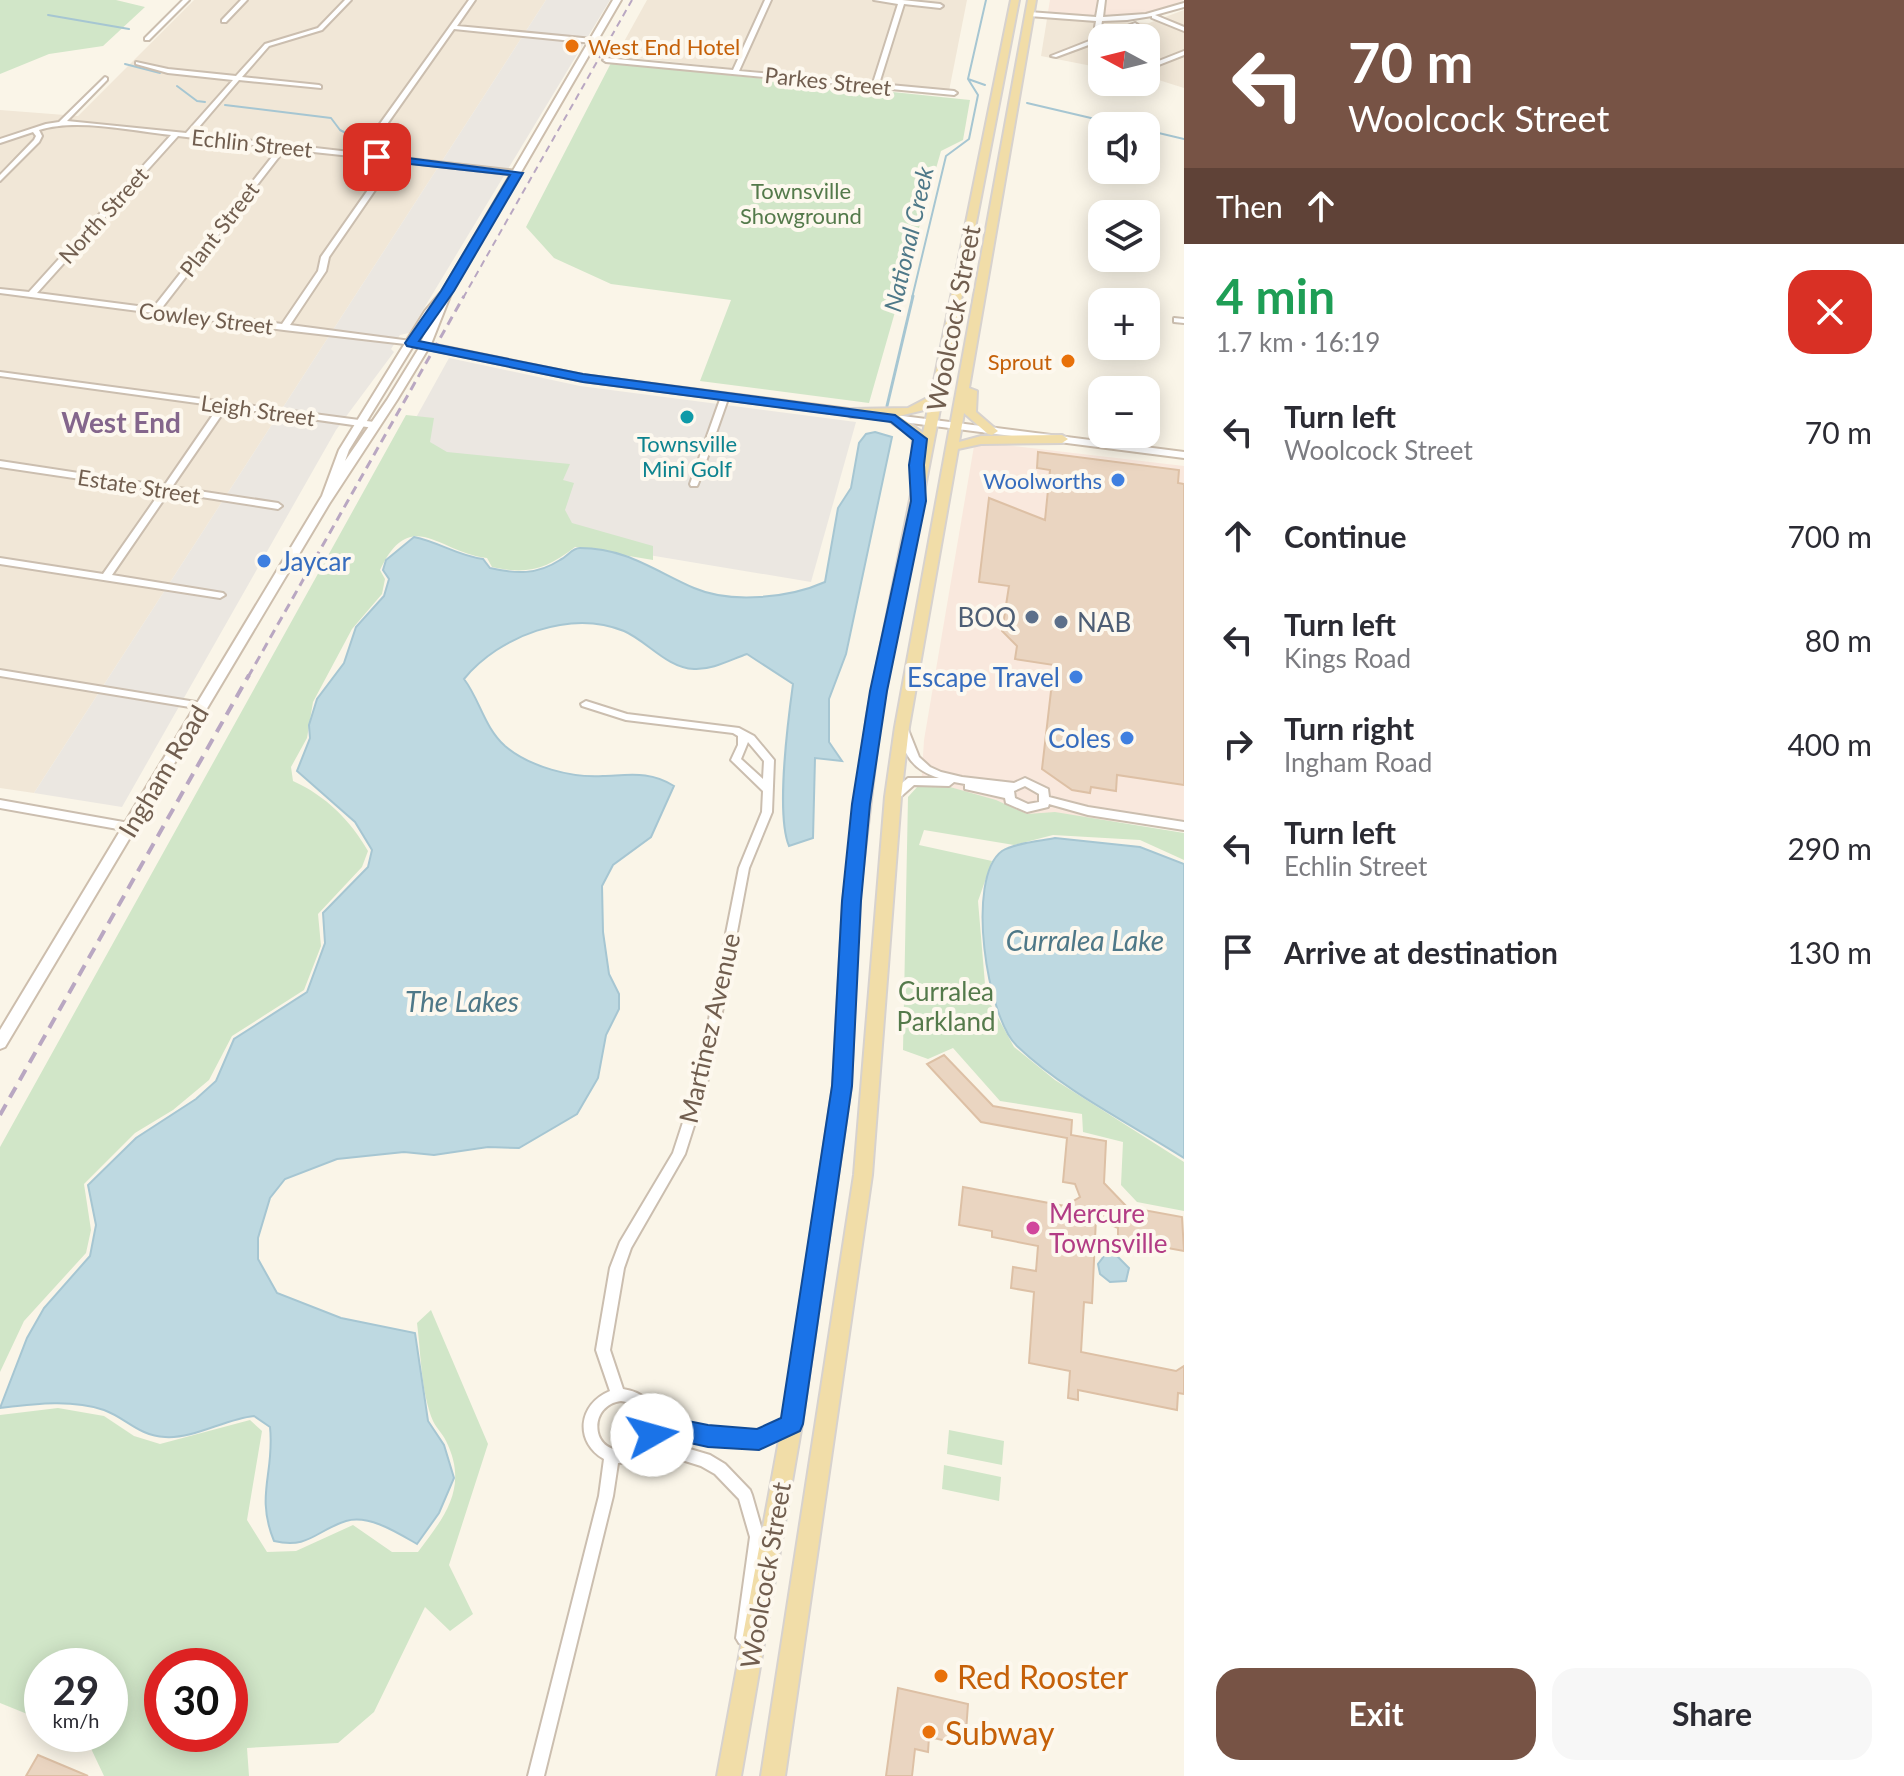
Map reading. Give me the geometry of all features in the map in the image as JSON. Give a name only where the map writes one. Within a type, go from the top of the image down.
[{"type":"main road","name":"Ingham Road","points":[[326,499],[338,461],[360,423],[447,291],[617,0]]},
{"type":"main road","name":"Woolcock Street","points":[[729,1776],[792,1424],[842,1086],[851,901],[874,715],[934,424],[1015,0]]},
{"type":"main road","name":"Woolcock Street","points":[[773,1776],[863,1175],[893,797],[902,727],[1032,0]]},
{"type":"main road","points":[[1011,21],[1021,14],[1029,18]]},
{"type":"main road","name":"Ingham Road","points":[[0,1043],[326,499],[424,345],[441,314],[447,291]]},
{"type":"main road","points":[[980,295],[983,325],[969,406],[975,419],[992,431]]},
{"type":"main road","points":[[411,343],[583,378],[1184,455]]},
{"type":"main road","points":[[851,413],[914,411],[927,407],[937,397]]},
{"type":"main road","points":[[895,419],[920,439],[916,465],[918,501]]},
{"type":"main road","points":[[952,447],[981,440],[1062,439]]},
{"type":"street","points":[[147,39],[186,0]]},
{"type":"street","points":[[224,21],[244,0]]},
{"type":"street","points":[[187,136],[267,45],[320,29],[348,0]]},
{"type":"street","points":[[361,155],[472,0]]},
{"type":"street","points":[[735,72],[768,0]]},
{"type":"street","points":[[877,0],[940,6]]},
{"type":"street","points":[[1098,24],[1102,0]]},
{"type":"street","points":[[875,86],[902,2]]},
{"type":"street","points":[[1029,18],[1055,16],[1099,20],[1154,17],[1184,5]]},
{"type":"street","points":[[1154,17],[1184,29]]},
{"type":"street","points":[[452,27],[593,41]]},
{"type":"street","points":[[1054,56],[1088,42]]},
{"type":"street","points":[[1160,62],[1184,53]]},
{"type":"street","name":"Parkes Street","points":[[606,60],[954,93]]},
{"type":"street","points":[[138,63],[319,87]]},
{"type":"street","points":[[61,123],[105,79]]},
{"type":"street","name":"Echlin Street","points":[[4,140],[61,123],[517,173]]},
{"type":"street","points":[[0,179],[32,147],[39,136],[35,129]]},
{"type":"street","name":"North Street","points":[[31,295],[176,134]]},
{"type":"street","points":[[4,140],[28,141],[32,147]]},
{"type":"street","name":"Plant Street","points":[[155,311],[283,147]]},
{"type":"street","points":[[284,328],[322,271],[325,257],[393,159]]},
{"type":"street","name":"Cowley Street","points":[[0,291],[411,343]]},
{"type":"street","name":"Leigh Street","points":[[0,374],[374,425]]},
{"type":"street","points":[[694,484],[725,396]]},
{"type":"street","points":[[106,577],[224,405]]},
{"type":"street","name":"Estate Street","points":[[0,464],[278,506]]},
{"type":"street","points":[[0,561],[220,595]]},
{"type":"street","points":[[0,673],[202,706]]},
{"type":"street","points":[[586,704],[626,717],[721,727],[743,734],[768,756],[769,763],[762,769],[745,769]]},
{"type":"street","points":[[902,727],[912,755],[924,767],[1010,791]]},
{"type":"street","points":[[743,734],[736,760],[767,789]]},
{"type":"street","points":[[741,750],[757,748]]},
{"type":"street","name":"Martinez Avenue","points":[[618,1396],[603,1350],[617,1268],[625,1246],[679,1154],[688,1125],[706,1065],[744,868],[767,812],[769,763]]},
{"type":"street","points":[[893,797],[912,781],[932,779],[1010,791],[1025,782],[1036,785],[1044,792],[1046,800]]},
{"type":"street","points":[[1010,791],[1014,804],[1027,808],[1039,807],[1046,800]]},
{"type":"street","points":[[1046,800],[1088,811],[1184,826]]},
{"type":"street","points":[[0,804],[129,827]]},
{"type":"street","points":[[618,1396],[640,1402],[653,1425],[648,1443],[630,1455],[612,1455],[595,1444],[588,1425],[598,1405],[618,1396]]},
{"type":"street","points":[[653,1425],[741,1441],[759,1440],[792,1424]]},
{"type":"street","points":[[648,1443],[705,1460],[720,1469],[745,1495],[757,1537],[745,1612],[743,1695]]},
{"type":"street","points":[[536,1776],[606,1496],[612,1455]]},
{"type":"shaded area","points":[[194,0],[546,0],[34,793],[0,788],[0,110],[78,116]]},
{"type":"shaded area","points":[[546,0],[610,0],[409,333],[400,335],[391,349],[394,352],[336,430],[122,807],[34,793]]},
{"type":"shaded area","points":[[647,0],[967,0],[949,91],[616,56]]},
{"type":"shaded area","points":[[1050,0],[1184,0],[1146,16],[1115,18],[1048,12]]},
{"type":"shaded area","points":[[1184,10],[1184,88],[1160,80],[1160,24],[1088,24],[1088,65],[1041,56],[1047,19],[1149,23]]},
{"type":"shaded area","points":[[449,358],[580,386],[856,422],[811,582],[366,508]]},
{"type":"shaded area","points":[[996,444],[1184,466],[1184,821],[1020,822],[920,805],[924,740],[974,446]]},
{"type":"green space","points":[[0,0],[116,0],[145,7],[103,46],[49,54],[0,74]]},
{"type":"green space","name":"Townsville Showground","points":[[611,63],[970,100],[963,140],[941,151],[869,403],[700,381],[731,300],[611,284],[554,258],[526,227]]},
{"type":"green space","points":[[406,415],[434,418],[430,442],[447,452],[570,464],[563,480],[574,483],[565,510],[572,523],[653,546],[653,560],[575,547],[546,565],[516,570],[492,567],[487,558],[415,536],[403,540],[392,551],[380,570],[385,579],[382,594],[352,629],[313,702],[307,738],[291,767],[293,781],[336,810],[368,851],[362,867],[318,914],[321,946],[304,990],[232,1036],[209,1080],[173,1110],[135,1133],[84,1184],[91,1230],[86,1253],[24,1321],[0,1372],[0,1147]]},
{"type":"green space","name":"Curralea Parkland","points":[[918,786],[950,787],[996,800],[1027,814],[1055,812],[1184,833],[1184,860],[1140,840],[1053,835],[1014,845],[924,830],[919,845],[992,861],[978,901],[986,996],[1014,1047],[1055,1080],[1184,1162],[1184,1211],[1137,1202],[1121,1185],[1123,1142],[1083,1132],[1082,1114],[1000,1101],[953,1048],[928,1059],[903,1050],[908,797]]},
{"type":"green space","points":[[431,1310],[488,1444],[449,1565],[473,1614],[450,1631],[425,1607],[374,1712],[338,1743],[248,1748],[248,1648],[144,1648],[144,1752],[247,1752],[249,1776],[104,1776],[93,1752],[128,1752],[128,1648],[24,1648],[24,1713],[0,1703],[0,1415],[58,1408],[104,1416],[134,1436],[160,1444],[250,1420],[262,1431],[247,1520],[267,1552],[296,1551],[353,1525],[392,1552],[418,1552],[445,1513],[451,1500],[455,1473],[446,1441],[429,1410],[417,1323]]},
{"type":"green space","points":[[949,1430],[1004,1441],[1002,1465],[947,1454]]},
{"type":"green space","points":[[944,1465],[1001,1477],[999,1501],[942,1489]]},
{"type":"water","name":"The Lakes","points":[[875,432],[892,437],[846,654],[829,699],[829,742],[842,761],[815,758],[813,838],[789,846],[785,832],[784,767],[793,684],[747,654],[707,668],[694,669],[675,664],[624,631],[581,623],[559,625],[516,639],[496,650],[464,679],[498,739],[526,760],[565,773],[648,776],[674,786],[651,837],[613,865],[602,886],[603,932],[609,974],[619,994],[619,1009],[606,1035],[598,1078],[577,1114],[519,1148],[488,1147],[434,1155],[404,1152],[337,1159],[285,1179],[270,1198],[258,1238],[258,1259],[277,1293],[341,1318],[415,1333],[428,1421],[444,1445],[454,1478],[439,1513],[417,1544],[364,1520],[346,1521],[296,1543],[274,1541],[266,1510],[270,1427],[254,1416],[187,1435],[165,1437],[140,1430],[112,1413],[79,1404],[0,1408],[27,1338],[44,1308],[90,1256],[96,1225],[88,1185],[136,1138],[196,1099],[216,1081],[234,1039],[307,992],[325,943],[323,913],[368,867],[372,850],[355,822],[297,771],[310,738],[309,725],[317,699],[344,663],[356,627],[384,596],[389,579],[383,570],[386,560],[414,537],[483,559],[490,568],[518,572],[543,568],[577,548],[597,549],[626,556],[694,588],[725,596],[760,597],[811,588],[825,582],[838,508],[851,488],[859,443],[866,434]]},
{"type":"water","name":"Curralea Lake","points":[[1055,838],[1140,847],[1184,864],[1184,1158],[1055,1078],[1017,1046],[1006,1031],[989,979],[984,948],[985,889],[991,866],[1002,851],[1020,844]]},
{"type":"water","points":[[1101,1236],[1120,1245],[1116,1247],[1117,1256],[1129,1268],[1126,1281],[1110,1282],[1100,1274],[1098,1264],[1104,1256],[1094,1245],[1095,1239]]},
{"type":"building","points":[[1038,452],[1179,470],[1178,483],[1184,484],[1184,785],[1117,775],[1116,791],[1091,787],[1090,793],[1072,790],[1042,769],[1054,665],[1015,659],[1017,646],[1002,631],[1009,586],[979,582],[989,498],[1045,520],[1050,470],[1037,468]]},
{"type":"building","name":"Mercure Townsville","points":[[944,1055],[993,1106],[1072,1120],[1071,1135],[1106,1141],[1104,1183],[1127,1207],[1182,1217],[1184,1251],[1118,1239],[1118,1228],[1096,1218],[1092,1303],[1084,1302],[1081,1352],[1176,1371],[1184,1366],[1184,1394],[1178,1393],[1177,1410],[1078,1390],[1078,1400],[1068,1398],[1070,1371],[1029,1363],[1034,1292],[1011,1288],[1013,1267],[1036,1271],[1038,1246],[992,1237],[992,1231],[959,1225],[963,1187],[1065,1206],[1080,1197],[1075,1184],[1063,1182],[1067,1138],[981,1122],[927,1064]]},
{"type":"building","name":"Subway","points":[[898,1688],[968,1704],[965,1745],[929,1737],[928,1752],[915,1749],[912,1776],[886,1776]]},
{"type":"building","points":[[38,1755],[88,1776],[26,1776]]},
{"type":"waterway","name":"National Creek","points":[[968,79],[986,0]]},
{"type":"waterway","points":[[48,15],[129,29]]},
{"type":"waterway","points":[[125,64],[160,73]]},
{"type":"waterway","name":"National Creek","points":[[912,298],[946,156],[969,139],[978,95],[968,79]]},
{"type":"waterway","points":[[968,79],[985,85]]},
{"type":"waterway","points":[[177,86],[197,101],[205,102]]},
{"type":"waterway","points":[[1027,103],[1088,117]]},
{"type":"waterway","points":[[225,105],[331,118],[340,130],[359,140]]},
{"type":"waterway","points":[[1160,133],[1184,139]]},
{"type":"waterway","name":"National Creek","points":[[887,406],[913,296]]},
{"type":"railway","points":[[463,298],[632,0]]},
{"type":"railway","points":[[248,677],[464,296]]},
{"type":"railway","points":[[0,1115],[249,675]]},
{"type":"place","name":"West End Hotel","points":[[572,46]]},
{"type":"place","name":"Sprout","points":[[1068,361]]},
{"type":"place","name":"Townsville Mini Golf","points":[[687,417]]},
{"type":"place","name":"Woolworths","points":[[1118,480]]},
{"type":"place","name":"Jaycar","points":[[264,561]]},
{"type":"place","name":"BOQ","points":[[1032,617]]},
{"type":"place","name":"NAB","points":[[1061,622]]},
{"type":"place","name":"Escape Travel","points":[[1076,677]]},
{"type":"place","name":"Coles","points":[[1127,738]]},
{"type":"place","name":"Mercure Townsville","points":[[1033,1228]]},
{"type":"place","name":"Red Rooster","points":[[941,1676]]},
{"type":"place","name":"Subway","points":[[929,1732]]},
{"type":"district","name":"West End","points":[[121,422]]},
{"type":"route","points":[[377,157],[517,173],[447,291],[430,311],[411,343],[583,378],[895,419],[920,439],[916,465],[918,501],[878,691],[861,804],[851,901],[842,1086],[792,1424],[759,1440],[741,1441],[653,1425],[652,1435]]}]
